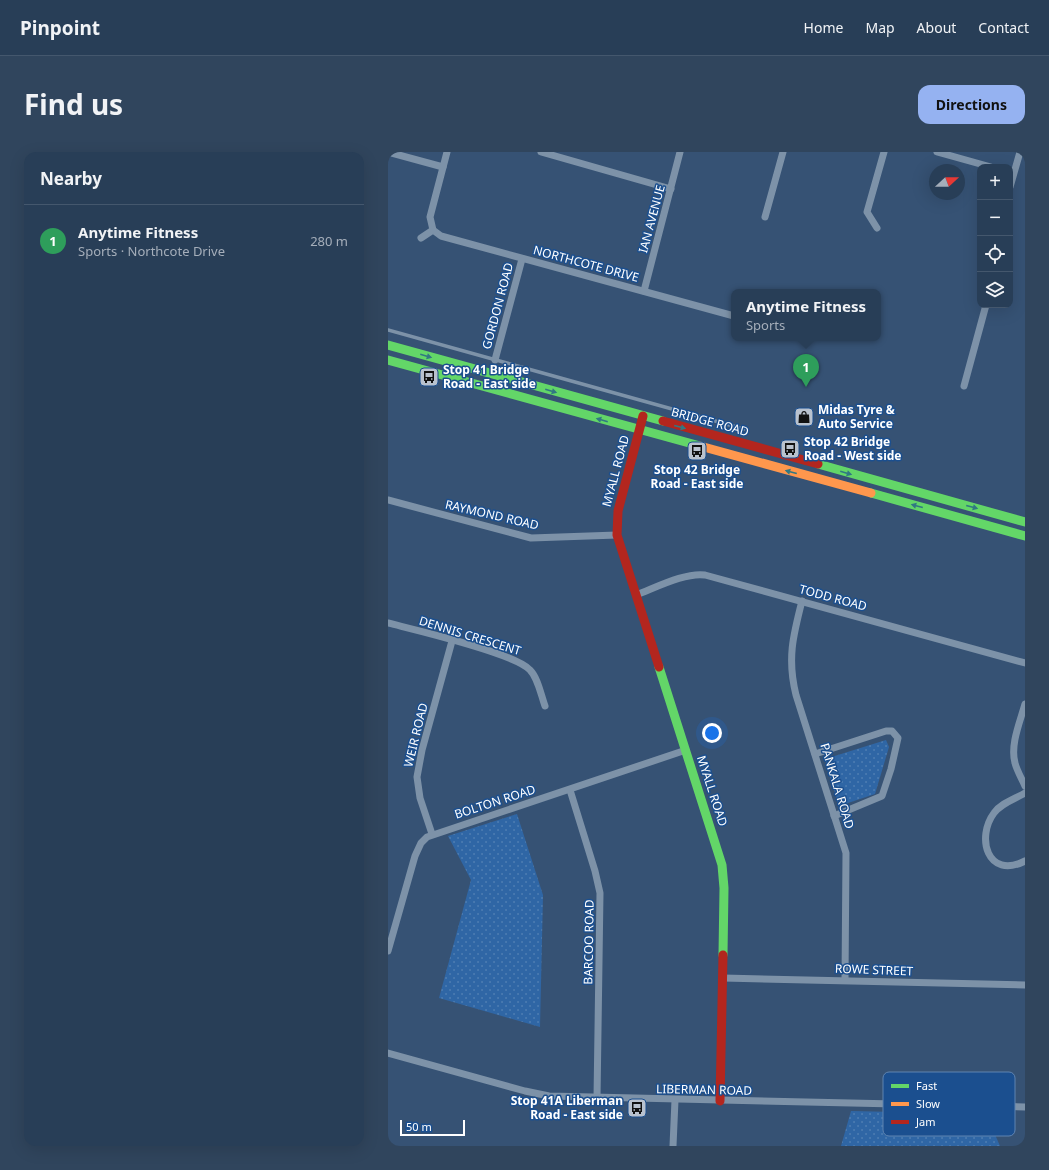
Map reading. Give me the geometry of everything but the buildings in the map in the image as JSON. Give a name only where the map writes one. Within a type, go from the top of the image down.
[{"type":"main road","name":"BRIDGE ROAD","points":[[388,345],[1025,523]]},
{"type":"main road","points":[[388,360],[1023,536],[1025,523]]},
{"type":"main road","name":"MYALL ROAD","points":[[643,416],[618,511],[617,535],[722,865],[724,888],[720,1101]]},
{"type":"street","points":[[388,152],[443,167]]},
{"type":"street","points":[[421,238],[433,230],[430,217],[448,152]]},
{"type":"street","points":[[541,152],[671,189]]},
{"type":"street","name":"IAN AVENUE","points":[[644,291],[680,152]]},
{"type":"street","points":[[765,217],[783,152]]},
{"type":"street","points":[[877,228],[867,212],[884,152]]},
{"type":"street","points":[[938,152],[980,164]]},
{"type":"street","points":[[1013,170],[1020,152]]},
{"type":"street","name":"NORTHCOTE DRIVE","points":[[433,230],[441,236],[731,315]]},
{"type":"street","name":"GORDON ROAD","points":[[495,360],[522,259]]},
{"type":"street","points":[[964,386],[985,308]]},
{"type":"street","name":"RAYMOND ROAD","points":[[388,500],[531,538],[617,535]]},
{"type":"street","name":"TODD ROAD","points":[[636,595],[681,579],[701,574],[1025,663]]},
{"type":"street","name":"PANKALA ROAD","points":[[802,601],[792,640],[790,666],[796,695],[846,859],[845,980]]},
{"type":"street","name":"DENNIS CRESCENT","points":[[388,623],[508,657],[525,666],[533,675],[545,706]]},
{"type":"street","name":"WEIR ROAD","points":[[432,834],[420,798],[417,777],[422,750],[452,641]]},
{"type":"street","points":[[1025,704],[1014,754],[1015,763],[1025,786]]},
{"type":"street","points":[[815,754],[886,731],[892,732],[898,738],[889,776],[882,796],[834,816]]},
{"type":"street","name":"BOLTON ROAD","points":[[388,951],[391,928],[417,850],[424,840],[432,834],[570,790],[686,750]]},
{"type":"street","name":"BARCOO ROAD","points":[[570,790],[596,870],[600,893],[597,1098]]},
{"type":"street","points":[[1025,793],[996,810],[989,822],[986,838],[987,851],[993,862],[1009,867],[1025,861]]},
{"type":"street","name":"ROWE STREET","points":[[723,978],[1025,985]]},
{"type":"street","name":"LIBERMAN ROAD","points":[[388,1053],[535,1094],[549,1096],[883,1104]]},
{"type":"street","points":[[673,1146],[675,1100]]},
{"type":"street","name":"LIBERMAN ROAD","points":[[1015,1107],[1025,1107]]},
{"type":"lane","name":"BRIDGE ROAD","points":[[388,330],[744,429]]},
{"type":"shaded area","points":[[886,740],[889,747],[875,794],[839,806],[825,759]]},
{"type":"shaded area","points":[[517,814],[543,895],[540,1027],[439,998],[471,880],[448,836]]},
{"type":"shaded area","points":[[851,1111],[883,1112],[883,1136],[996,1136],[1000,1146],[841,1146]]},
{"type":"traffic: fast","points":[[388,345],[663,421]]},
{"type":"traffic: fast","points":[[388,360],[700,446]]},
{"type":"traffic: fast","points":[[818,464],[1025,522]]},
{"type":"traffic: fast","points":[[871,493],[1025,536]]},
{"type":"traffic: fast","points":[[659,667],[722,865],[724,888],[723,955]]},
{"type":"traffic: slow","points":[[700,446],[871,493]]},
{"type":"traffic: jam","points":[[643,416],[618,511],[617,535],[659,667]]},
{"type":"traffic: jam","points":[[663,421],[818,464]]},
{"type":"traffic: jam","points":[[720,1101],[723,955]]},
{"type":"place","name":"Stop 41 Bridge Road - East side","points":[[429,377]]},
{"type":"place","name":"Anytime Fitness","points":[[806,387]]},
{"type":"place","name":"Midas Tyre & Auto Service","points":[[804,417]]},
{"type":"place","name":"Stop 42 Bridge Road - West side","points":[[790,449]]},
{"type":"place","name":"Stop 42 Bridge Road - East side","points":[[697,451]]},
{"type":"place","name":"Stop 41A Liberman Road - East side","points":[[637,1108]]}]
